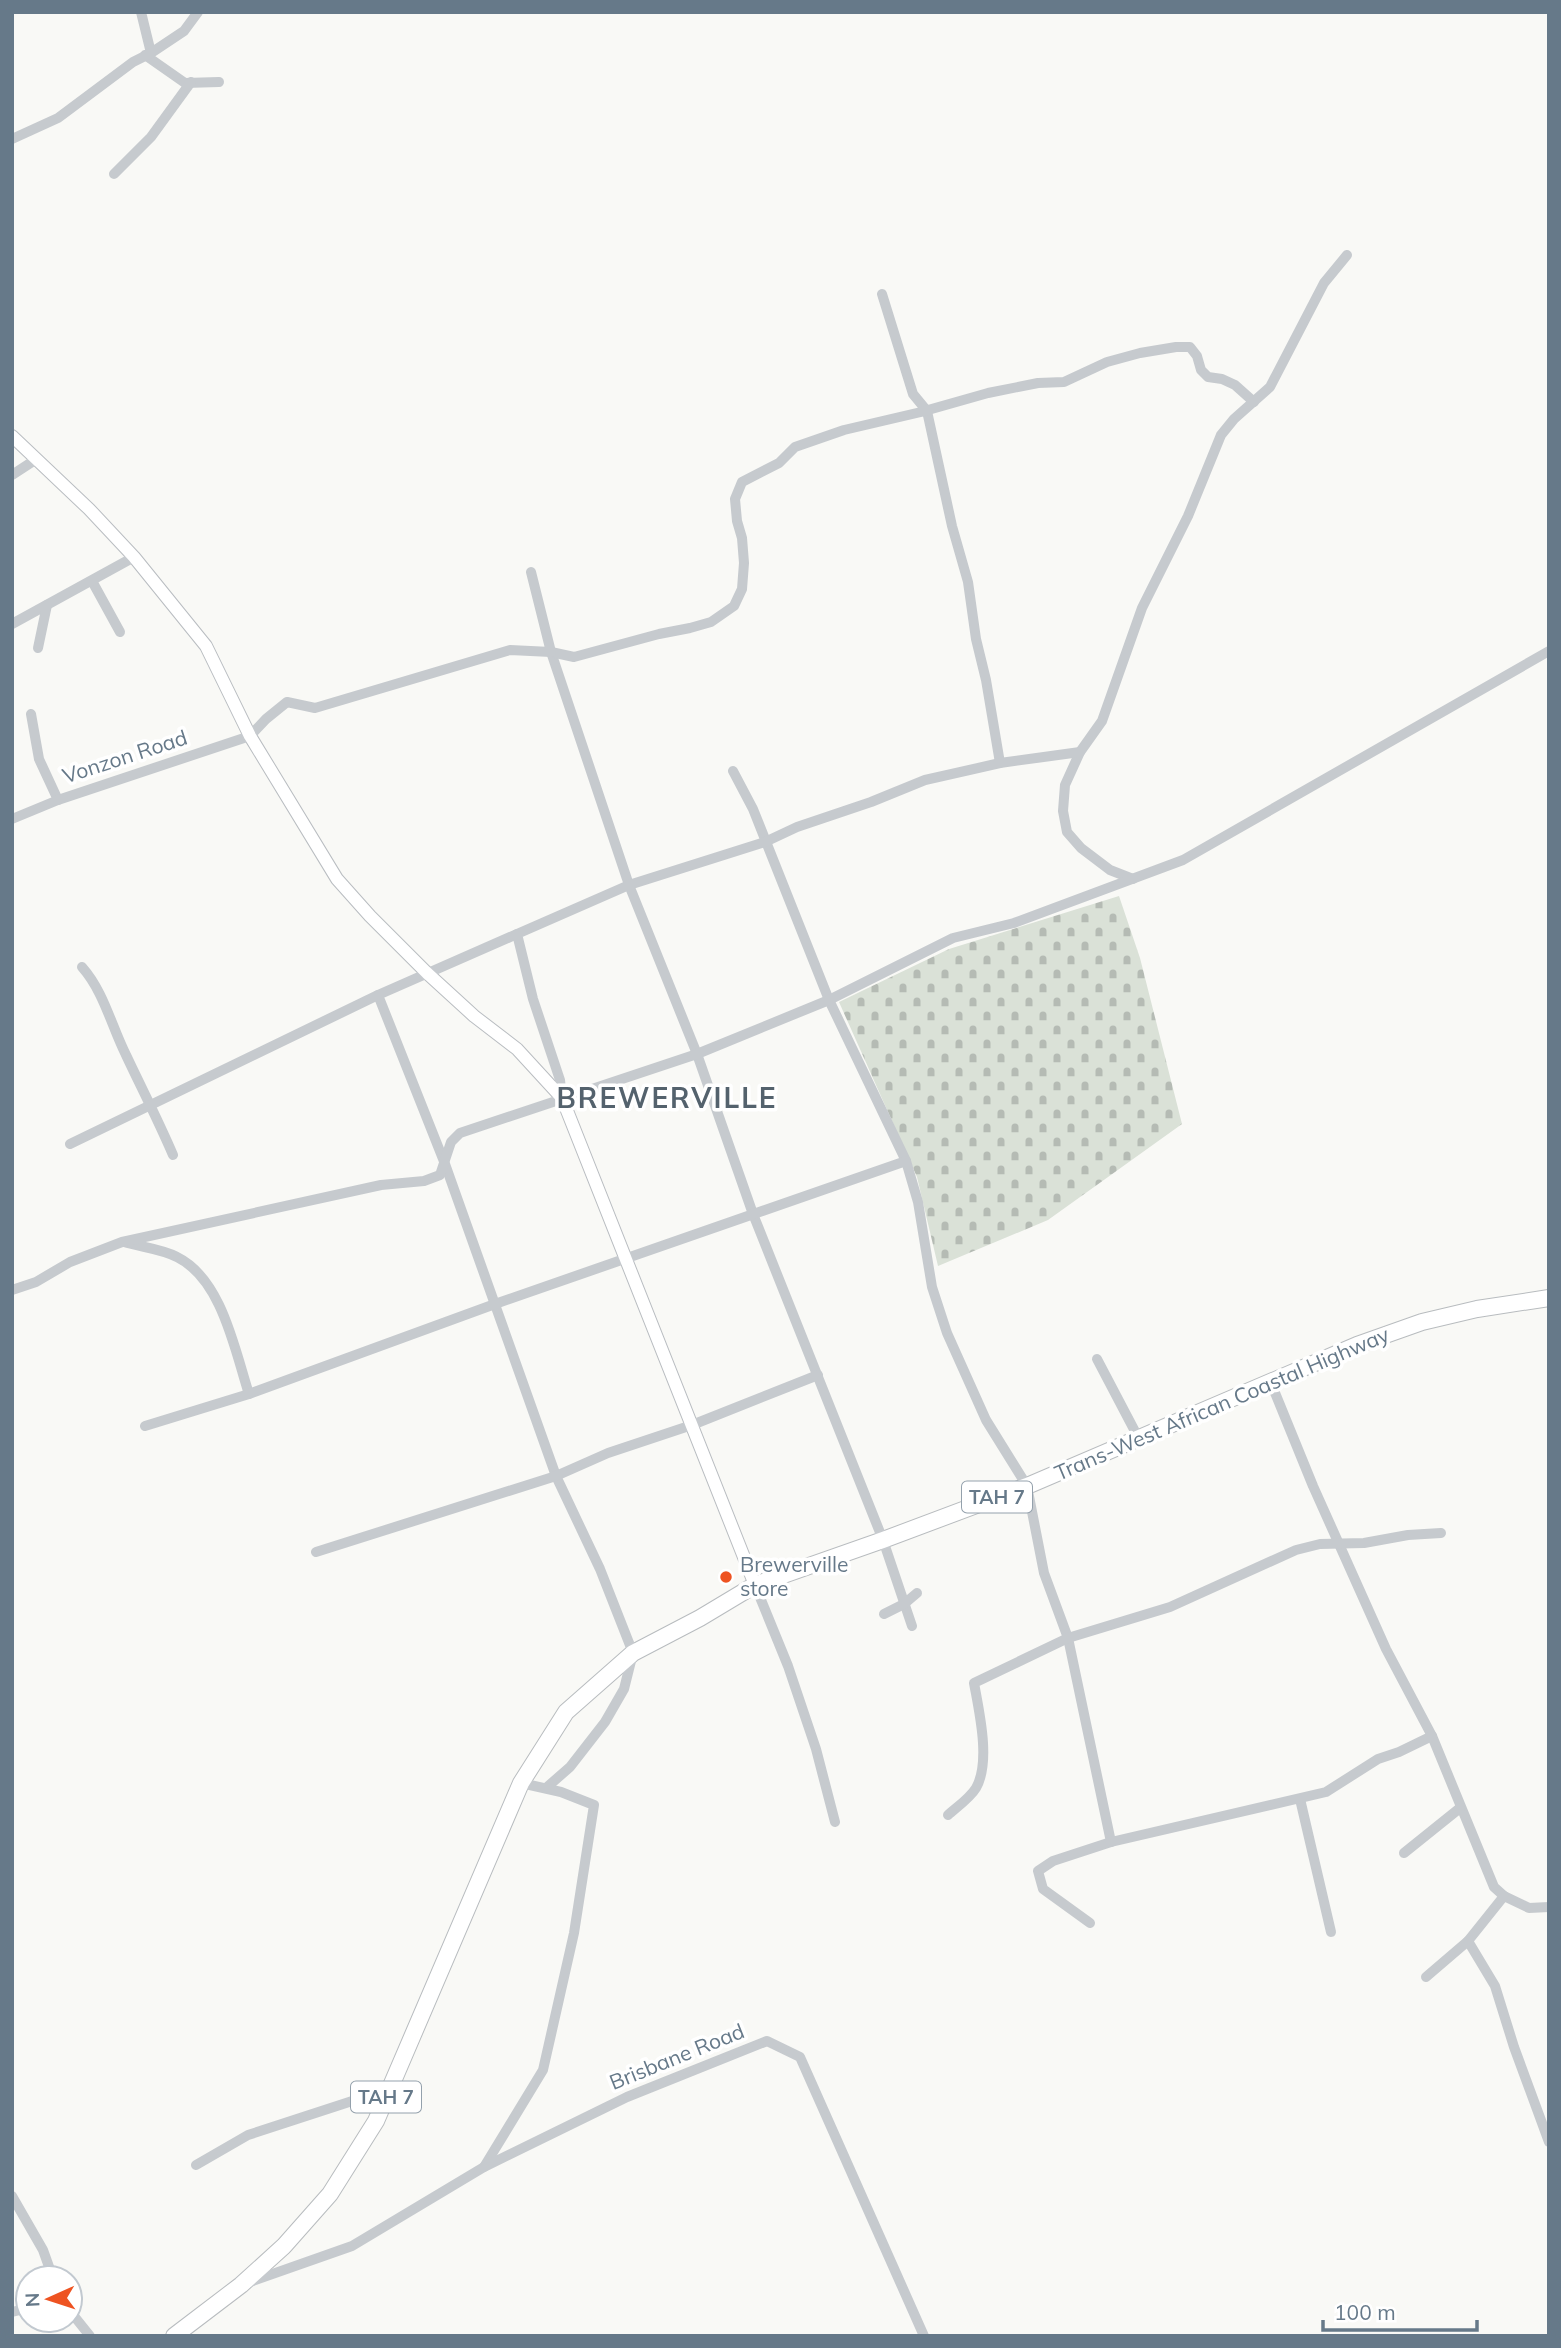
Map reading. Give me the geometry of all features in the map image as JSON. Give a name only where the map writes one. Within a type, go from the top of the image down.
[{"type":"highway","name":"Trans-West African Coastal Highway","points":[[174,2336],[241,2285],[284,2246],[330,2194],[376,2121],[521,1783],[566,1712],[633,1653],[701,1618],[755,1585],[1027,1486],[1357,1345],[1422,1322],[1477,1308],[1549,1298]]},
{"type":"main road","points":[[12,436],[89,509],[134,557],[206,646],[250,736],[337,879],[427,973],[474,1016],[517,1049],[562,1098],[755,1585]]},
{"type":"street","points":[[141,12],[148,54],[185,83],[219,82]]},
{"type":"street","points":[[12,139],[58,118],[133,62],[184,31],[198,12]]},
{"type":"street","points":[[114,174],[151,137],[191,82]]},
{"type":"street","points":[[1133,879],[1110,870],[1081,848],[1067,832],[1063,811],[1065,785],[1080,752],[1102,721],[1142,608],[1188,516],[1221,435],[1234,419],[1270,387],[1324,283],[1347,255]]},
{"type":"street","points":[[882,293],[913,394],[927,411],[968,582],[1000,763]]},
{"type":"street","points":[[250,736],[287,702],[315,708],[510,650],[551,652],[573,657],[711,622],[734,606],[742,589],[742,538],[735,499],[742,482],[779,463],[795,447],[844,430],[927,411],[988,393],[1038,383],[1064,382],[1107,362],[1176,347],[1190,348],[1197,356],[1201,370],[1208,377],[1234,384],[1254,402]]},
{"type":"street","points":[[12,475],[35,460]]},
{"type":"street","points":[[12,624],[134,557]]},
{"type":"street","points":[[531,572],[551,652],[629,885],[697,1054],[753,1214],[883,1540],[912,1626]]},
{"type":"street","points":[[92,581],[120,632]]},
{"type":"street","points":[[38,648],[47,605]]},
{"type":"street","points":[[12,1290],[36,1282],[70,1262],[122,1242],[381,1185],[424,1181],[440,1175],[446,1164],[451,1142],[460,1133],[697,1054],[829,1000],[953,938],[1014,923],[1182,860],[1549,651]]},
{"type":"street","points":[[31,714],[39,759],[58,800]]},
{"type":"street","name":"Vonzon Road","points":[[12,819],[58,800],[250,736]]},
{"type":"street","points":[[70,1144],[377,995],[629,885],[765,842],[797,827],[925,780],[1000,763],[1080,752]]},
{"type":"street","points":[[733,771],[753,809],[829,1000],[906,1161],[918,1202],[932,1287],[947,1333],[986,1420],[1027,1486],[1044,1573],[1068,1638],[1111,1842]]},
{"type":"street","points":[[517,934],[522,959],[560,1080],[562,1098]]},
{"type":"street","points":[[82,967],[92,978],[102,998],[125,1055],[152,1105],[173,1155]]},
{"type":"street","points":[[377,995],[446,1164],[556,1476],[600,1569],[633,1653],[624,1689],[605,1722],[570,1767],[546,1788]]},
{"type":"street","points":[[145,1426],[249,1394],[495,1304],[906,1161]]},
{"type":"street","points":[[122,1242],[177,1256],[196,1270],[214,1292],[249,1394]]},
{"type":"street","points":[[1097,1359],[1139,1439]]},
{"type":"street","points":[[316,1552],[556,1476],[608,1453],[692,1425],[818,1375]]},
{"type":"street","points":[[1271,1383],[1338,1544],[1386,1648],[1432,1736],[1494,1886],[1504,1896],[1530,1908],[1549,1907]]},
{"type":"street","points":[[948,1815],[976,1788],[981,1769],[982,1748],[974,1683],[1068,1638],[1170,1607],[1296,1550],[1320,1544],[1364,1543],[1408,1535],[1441,1533]]},
{"type":"street","points":[[755,1585],[788,1666],[816,1749],[835,1822]]},
{"type":"street","points":[[884,1614],[904,1604],[917,1593]]},
{"type":"street","points":[[1090,1923],[1043,1889],[1038,1871],[1053,1861],[1111,1842],[1326,1792],[1378,1759],[1432,1736]]},
{"type":"street","points":[[484,2168],[544,2070],[575,1933],[594,1805],[561,1791],[521,1783]]},
{"type":"street","points":[[1300,1798],[1331,1932]]},
{"type":"street","points":[[1404,1853],[1460,1808]]},
{"type":"street","points":[[1426,1977],[1468,1941],[1504,1896]]},
{"type":"street","points":[[1468,1941],[1495,1986],[1514,2047],[1549,2141]]},
{"type":"street","name":"Brisbane Road","points":[[241,2285],[352,2246],[484,2168],[627,2097],[767,2041],[800,2057],[924,2336]]},
{"type":"street","points":[[196,2165],[248,2135],[389,2090]]},
{"type":"street","points":[[12,2196],[43,2250],[48,2264]]},
{"type":"green space","points":[[1119,896],[1140,958],[1182,1124],[1048,1220],[938,1266],[917,1177],[839,1002],[949,949]]},
{"type":"place","name":"Brewerville store","points":[[726,1577]]},
{"type":"district","name":"BREWERVILLE","points":[[667,1098]]}]
